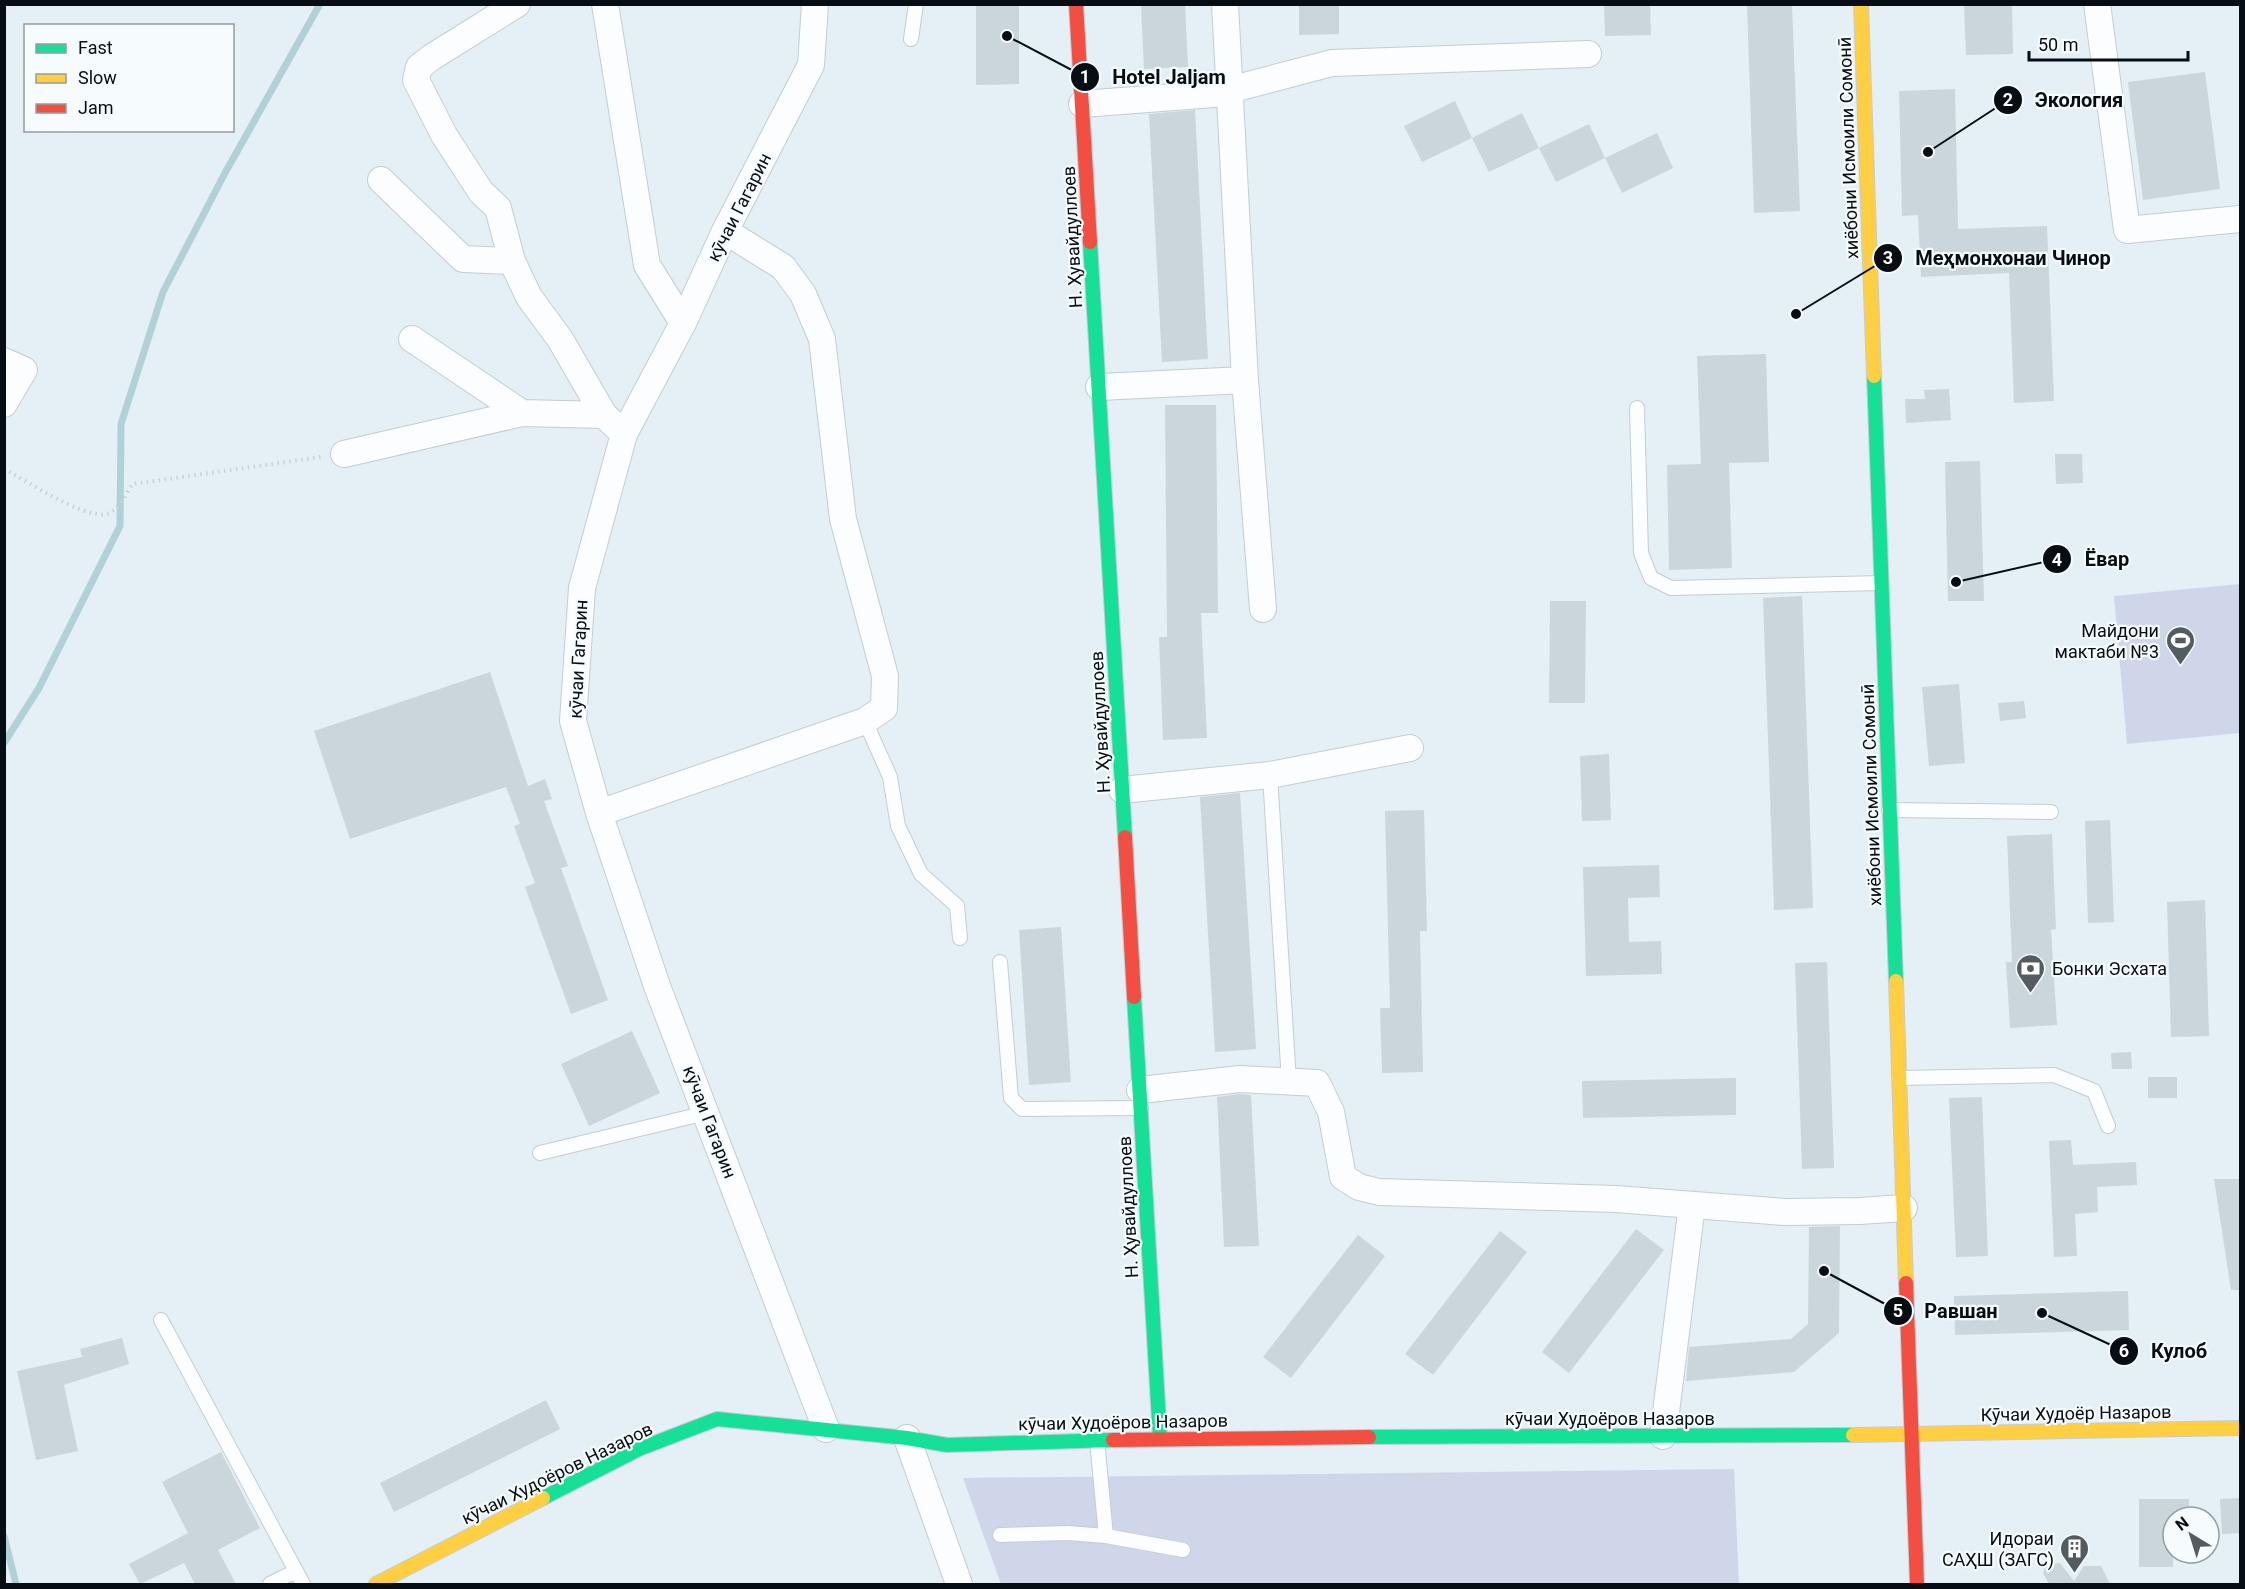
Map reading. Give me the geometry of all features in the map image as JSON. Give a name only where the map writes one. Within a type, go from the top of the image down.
[{"type":"street","points":[[517,4],[432,57],[419,67],[416,80],[444,135],[481,192],[498,208],[512,261],[529,297],[560,339],[604,415],[624,434]]},
{"type":"street","points":[[605,4],[647,265],[683,323]]},
{"type":"street","name":"кӯчаи Гагарин","points":[[815,4],[811,65],[725,231],[683,323],[624,434],[582,588],[573,721],[599,813],[657,986],[826,1429]]},
{"type":"street","name":"Н. Ҳувайдуллоев","points":[[1076,4],[1160,1438]]},
{"type":"street","points":[[1225,4],[1245,380],[1263,609]]},
{"type":"street","name":"хиёбони Исмоили Сомонӣ","points":[[1861,4],[1917,1584]]},
{"type":"street","points":[[2097,4],[2127,230],[2241,219]]},
{"type":"street","points":[[1082,104],[1214,94],[1332,63],[1588,54]]},
{"type":"street","points":[[381,180],[462,259],[512,261]]},
{"type":"street","points":[[599,813],[865,721],[884,708],[885,676],[843,519],[822,339],[803,294],[783,267],[725,231]]},
{"type":"street","points":[[412,339],[522,413]]},
{"type":"street","points":[[4,361],[24,370],[4,404]]},
{"type":"street","points":[[1099,387],[1245,380]]},
{"type":"street","points":[[344,454],[522,413],[604,415]]},
{"type":"street","points":[[1122,790],[1270,775],[1410,748]]},
{"type":"street","points":[[1140,1099],[1240,1079],[1317,1083],[1331,1112],[1343,1177],[1359,1187],[1379,1192],[1616,1199],[1785,1212],[1860,1212],[1904,1208]]},
{"type":"street","points":[[1663,1436],[1692,1205]]},
{"type":"street","name":"кӯчаи Худоёров Назаров","points":[[376,1584],[639,1449],[717,1419],[907,1438],[947,1445],[1160,1438],[1912,1435]]},
{"type":"street","name":"Кӯчаи Худоёр Назаров","points":[[1912,1435],[2241,1428]]},
{"type":"street","points":[[907,1438],[959,1584]]},
{"type":"lane","points":[[911,39],[916,4]]},
{"type":"lane","points":[[1637,408],[1641,554],[1651,578],[1671,588],[1881,583]]},
{"type":"lane","points":[[865,721],[890,777],[898,826],[921,874],[957,906],[960,938]]},
{"type":"lane","points":[[1270,775],[1289,1082]]},
{"type":"lane","points":[[1889,810],[2051,812]]},
{"type":"lane","points":[[1000,962],[1008,1084],[1011,1098],[1022,1109],[1140,1099]]},
{"type":"lane","points":[[1899,1078],[2054,1075],[2094,1091],[2108,1126]]},
{"type":"lane","points":[[540,1152],[706,1113]]},
{"type":"lane","points":[[162,1320],[303,1584]]},
{"type":"lane","points":[[1097,1440],[1106,1536]]},
{"type":"lane","points":[[1000,1534],[1068,1533],[1106,1536],[1183,1550]]},
{"type":"lane","points":[[270,1584],[296,1571]]},
{"type":"path","points":[[4,469],[86,512],[106,514],[116,508],[133,484],[344,454]]},
{"type":"shaded area","name":"Майдони мактаби №3","points":[[2240,584],[2240,733],[2127,744],[2114,596]]},
{"type":"shaded area","points":[[1734,1469],[1739,1584],[1001,1584],[963,1478]]},
{"type":"building","points":[[976,4],[1019,4],[1019,84],[976,85]]},
{"type":"building","points":[[1141,4],[1185,4],[1188,67],[1144,69]]},
{"type":"building","points":[[1299,4],[1339,4],[1339,34],[1299,35]]},
{"type":"building","points":[[1604,4],[1650,4],[1651,35],[1605,36]]},
{"type":"building","points":[[1747,4],[1792,4],[1800,211],[1754,213]]},
{"type":"building","points":[[1964,4],[2012,4],[2013,54],[1966,55]]},
{"type":"building","points":[[2205,72],[2220,189],[2143,200],[2128,82]]},
{"type":"building","points":[[1955,89],[1958,229],[2047,226],[2054,401],[2014,403],[2009,273],[1921,277],[1918,215],[1902,216],[1899,91]]},
{"type":"building","points":[[1455,101],[1472,138],[1422,162],[1404,126]]},
{"type":"building","points":[[1195,110],[1208,359],[1162,362],[1149,114]]},
{"type":"building","points":[[1522,113],[1539,148],[1489,172],[1472,138]]},
{"type":"building","points":[[1589,124],[1605,158],[1556,182],[1539,148]]},
{"type":"building","points":[[1657,133],[1673,168],[1622,193],[1605,158]]},
{"type":"building","points":[[1766,354],[1769,462],[1729,463],[1732,568],[1669,570],[1667,465],[1701,464],[1697,356]]},
{"type":"building","points":[[1949,389],[1951,420],[1906,423],[1905,399],[1925,399],[1924,390]]},
{"type":"building","points":[[1165,405],[1216,405],[1218,613],[1201,613],[1207,738],[1163,740],[1159,637],[1167,637]]},
{"type":"building","points":[[2055,454],[2082,454],[2083,483],[2056,484]]},
{"type":"building","points":[[1980,461],[1984,601],[1948,601],[1945,462]]},
{"type":"building","points":[[1802,596],[1813,908],[1774,910],[1763,598]]},
{"type":"building","points":[[1550,601],[1586,601],[1585,703],[1549,703]]},
{"type":"building","points":[[490,672],[528,786],[545,779],[552,799],[544,801],[568,866],[561,868],[608,1000],[571,1014],[525,887],[535,883],[514,826],[520,824],[506,787],[350,839],[314,731]]},
{"type":"building","points":[[1959,684],[1965,763],[1929,766],[1922,687]]},
{"type":"building","points":[[2024,701],[2026,718],[2000,721],[1998,703]]},
{"type":"building","points":[[1609,754],[1611,820],[1582,821],[1580,756]]},
{"type":"building","points":[[1240,793],[1256,1049],[1215,1052],[1200,797]]},
{"type":"building","points":[[1424,810],[1427,931],[1420,931],[1423,1072],[1382,1073],[1380,1008],[1390,1008],[1385,811]]},
{"type":"building","points":[[2110,820],[2114,922],[2088,923],[2085,821]]},
{"type":"building","points":[[2052,834],[2056,929],[2051,930],[2057,1025],[2010,1028],[2006,962],[2012,962],[2007,836]]},
{"type":"building","points":[[1659,865],[1660,897],[1628,898],[1629,942],[1661,941],[1662,974],[1586,976],[1583,867]]},
{"type":"building","points":[[2205,900],[2209,1036],[2171,1037],[2167,902]]},
{"type":"building","points":[[1061,927],[1071,1082],[1029,1085],[1019,930]]},
{"type":"building","points":[[1827,962],[1834,1168],[1802,1169],[1795,963]]},
{"type":"building","points":[[632,1031],[660,1093],[589,1126],[561,1064]]},
{"type":"building","points":[[2131,1052],[2132,1069],[2112,1069],[2111,1053]]},
{"type":"building","points":[[2148,1077],[2177,1077],[2177,1098],[2148,1098]]},
{"type":"building","points":[[1736,1078],[1736,1115],[1583,1118],[1582,1081]]},
{"type":"building","points":[[1251,1095],[1259,1246],[1224,1247],[1217,1097]]},
{"type":"building","points":[[1982,1097],[1988,1256],[1956,1257],[1949,1098]]},
{"type":"building","points":[[2071,1140],[2073,1165],[2136,1162],[2137,1185],[2097,1187],[2098,1212],[2075,1214],[2077,1256],[2054,1257],[2049,1141]]},
{"type":"building","points":[[2214,1179],[2241,1179],[2241,1290],[2231,1290]]},
{"type":"building","points":[[1840,1226],[1839,1333],[1794,1372],[1686,1381],[1689,1347],[1791,1339],[1808,1324],[1809,1227]]},
{"type":"building","points":[[1636,1229],[1664,1250],[1569,1373],[1542,1352]]},
{"type":"building","points":[[1500,1231],[1527,1252],[1433,1375],[1405,1354]]},
{"type":"building","points":[[1358,1235],[1385,1256],[1291,1378],[1263,1357]]},
{"type":"building","points":[[2128,1291],[2129,1330],[1955,1335],[1954,1296]]},
{"type":"building","points":[[122,1338],[129,1364],[64,1385],[78,1451],[36,1460],[17,1371],[82,1357],[80,1349]]},
{"type":"building","points":[[546,1400],[560,1429],[394,1512],[380,1483]]},
{"type":"building","points":[[221,1452],[260,1528],[218,1550],[236,1584],[195,1584],[184,1563],[140,1584],[129,1564],[188,1533],[162,1482]]},
{"type":"building","points":[[2241,1498],[2241,1533],[2222,1534],[2220,1499]]},
{"type":"building","points":[[2139,1499],[2189,1499],[2189,1505],[2161,1505],[2161,1565],[2173,1565],[2173,1567],[2139,1567]]},
{"type":"building","name":"Идораи САҲШ (ЗАГС)","points":[[2060,1563],[2074,1581],[2084,1566],[2101,1566],[2110,1584],[2049,1584],[2043,1573],[2047,1564]]},
{"type":"waterway","points":[[4,743],[39,688],[120,526],[121,424],[163,292],[225,173],[320,4]]},
{"type":"waterway","points":[[4,1536],[16,1584]]},
{"type":"traffic: fast","points":[[1090,242],[1125,837]]},
{"type":"traffic: fast","points":[[1874,376],[1896,981]]},
{"type":"traffic: fast","points":[[1134,997],[1160,1438]]},
{"type":"traffic: fast","points":[[543,1498],[639,1449],[717,1419],[907,1438],[947,1445],[1113,1440]]},
{"type":"traffic: fast","points":[[1369,1437],[1853,1435]]},
{"type":"traffic: slow","points":[[1861,4],[1874,376]]},
{"type":"traffic: slow","points":[[1896,981],[1906,1283]]},
{"type":"traffic: slow","points":[[1853,1435],[2240,1428]]},
{"type":"traffic: slow","points":[[376,1584],[543,1498]]},
{"type":"traffic: jam","points":[[1076,4],[1090,242]]},
{"type":"traffic: jam","points":[[1125,837],[1134,997]]},
{"type":"traffic: jam","points":[[1906,1283],[1917,1584]]},
{"type":"traffic: jam","points":[[1113,1440],[1369,1437]]},
{"type":"place","name":"Hotel Jaljam","points":[[1007,36]]},
{"type":"place","name":"Экология","points":[[1928,152]]},
{"type":"place","name":"Меҳмонхонаи Чинор","points":[[1796,314]]},
{"type":"place","name":"Ёвар","points":[[1956,582]]},
{"type":"place","name":"Майдони мактаби №3","points":[[2180,666]]},
{"type":"place","name":"Бонки Эсхата","points":[[2031,994]]},
{"type":"place","name":"Равшан","points":[[1824,1271]]},
{"type":"place","name":"Кулоб","points":[[2042,1313]]},
{"type":"place","name":"Идораи САҲШ (ЗАГС)","points":[[2075,1574]]}]
